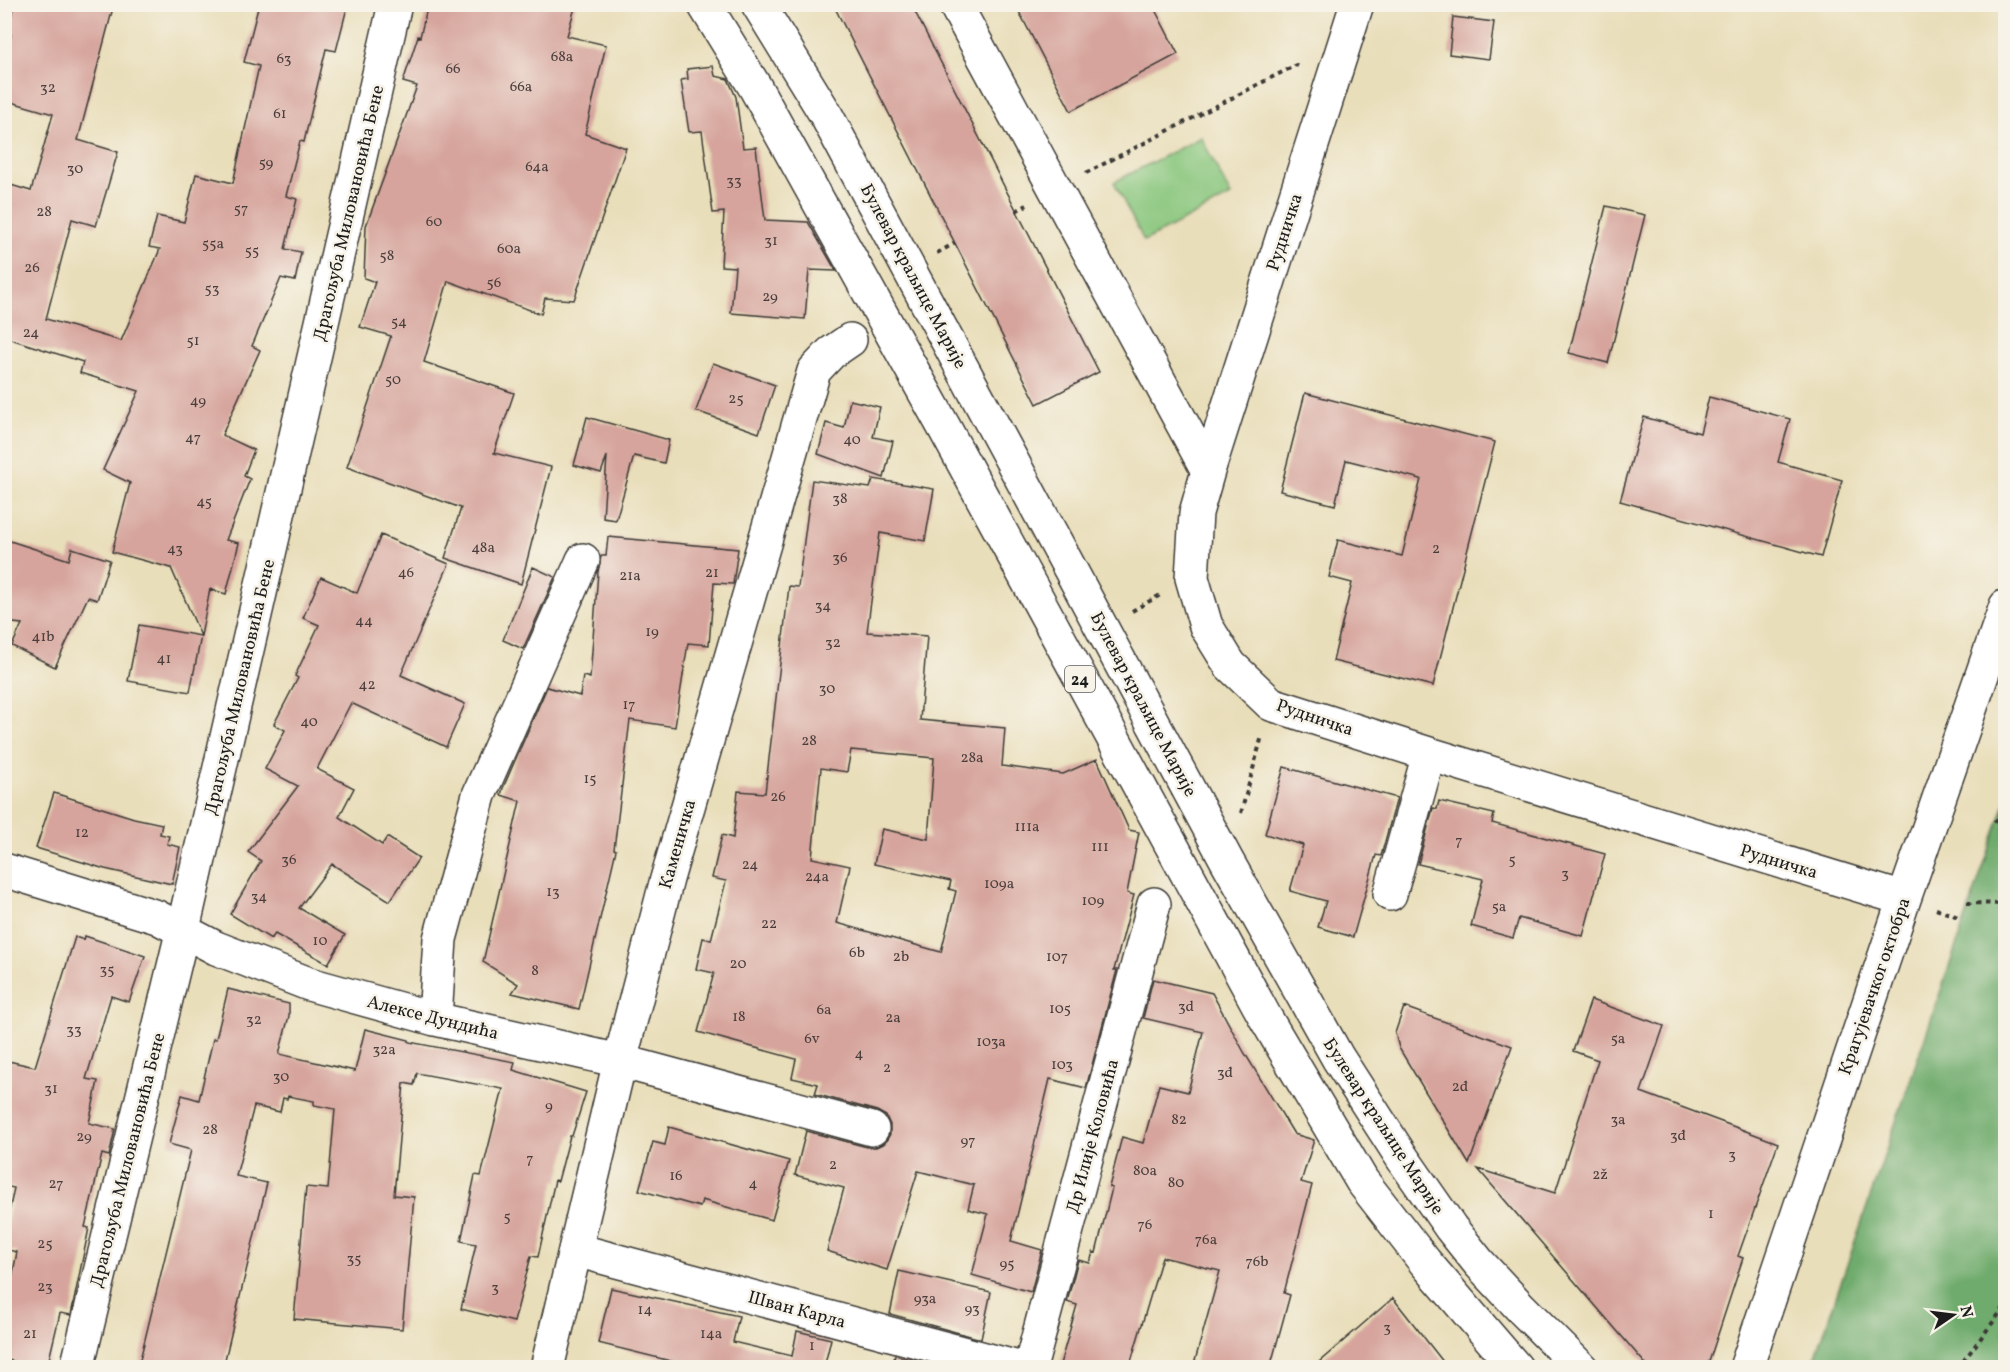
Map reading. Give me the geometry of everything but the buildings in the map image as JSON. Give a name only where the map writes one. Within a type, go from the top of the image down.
[{"type":"street","name":"Драгољуба Миловановића Бене","points":[[77,1368],[183,929],[395,4]]},
{"type":"street","name":"24","points":[[704,4],[761,97],[945,429],[1265,1017],[1362,1181],[1425,1262],[1516,1368]]},
{"type":"street","name":"Булевар краљице Марије","points":[[758,4],[846,151],[1227,861],[1338,1058],[1451,1228],[1479,1263],[1581,1368]]},
{"type":"street","points":[[955,4],[1208,471]]},
{"type":"street","name":"Рудничка","points":[[1357,4],[1196,513],[1192,578],[1206,626],[1230,665],[1271,704],[1904,899]]},
{"type":"street","name":"Каменичка","points":[[547,1368],[620,1061],[667,879],[814,371],[831,352],[850,340]]},
{"type":"street","points":[[435,1019],[440,939],[479,795],[584,560]]},
{"type":"street","name":"Крагујевачког октобра","points":[[1746,1368],[1904,899],[2006,606]]},
{"type":"street","points":[[1389,894],[1429,754]]},
{"type":"street","name":"Алексе Дундића","points":[[4,870],[157,917],[216,948],[309,984],[435,1019],[620,1061],[872,1129]]},
{"type":"street","name":"Др Илије Коловића","points":[[1030,1368],[1154,904]]},
{"type":"street","name":"Шван Карла","points":[[576,1250],[1018,1368]]},
{"type":"path","points":[[1055,189],[1296,66],[1334,76]]},
{"type":"path","points":[[1127,614],[1158,596]]},
{"type":"path","points":[[1247,792],[1256,759]]},
{"type":"path","points":[[1994,822],[2006,814]]},
{"type":"path","points":[[1967,903],[2006,904]]},
{"type":"path","points":[[1958,1368],[2006,1305]]},
{"type":"path","points":[[1996,1368],[2006,1356]]},
{"type":"green space","points":[[1201,137],[1231,196],[1144,241],[1114,182]]},
{"type":"green space","points":[[2005,803],[2005,1367],[1812,1367]]}]
